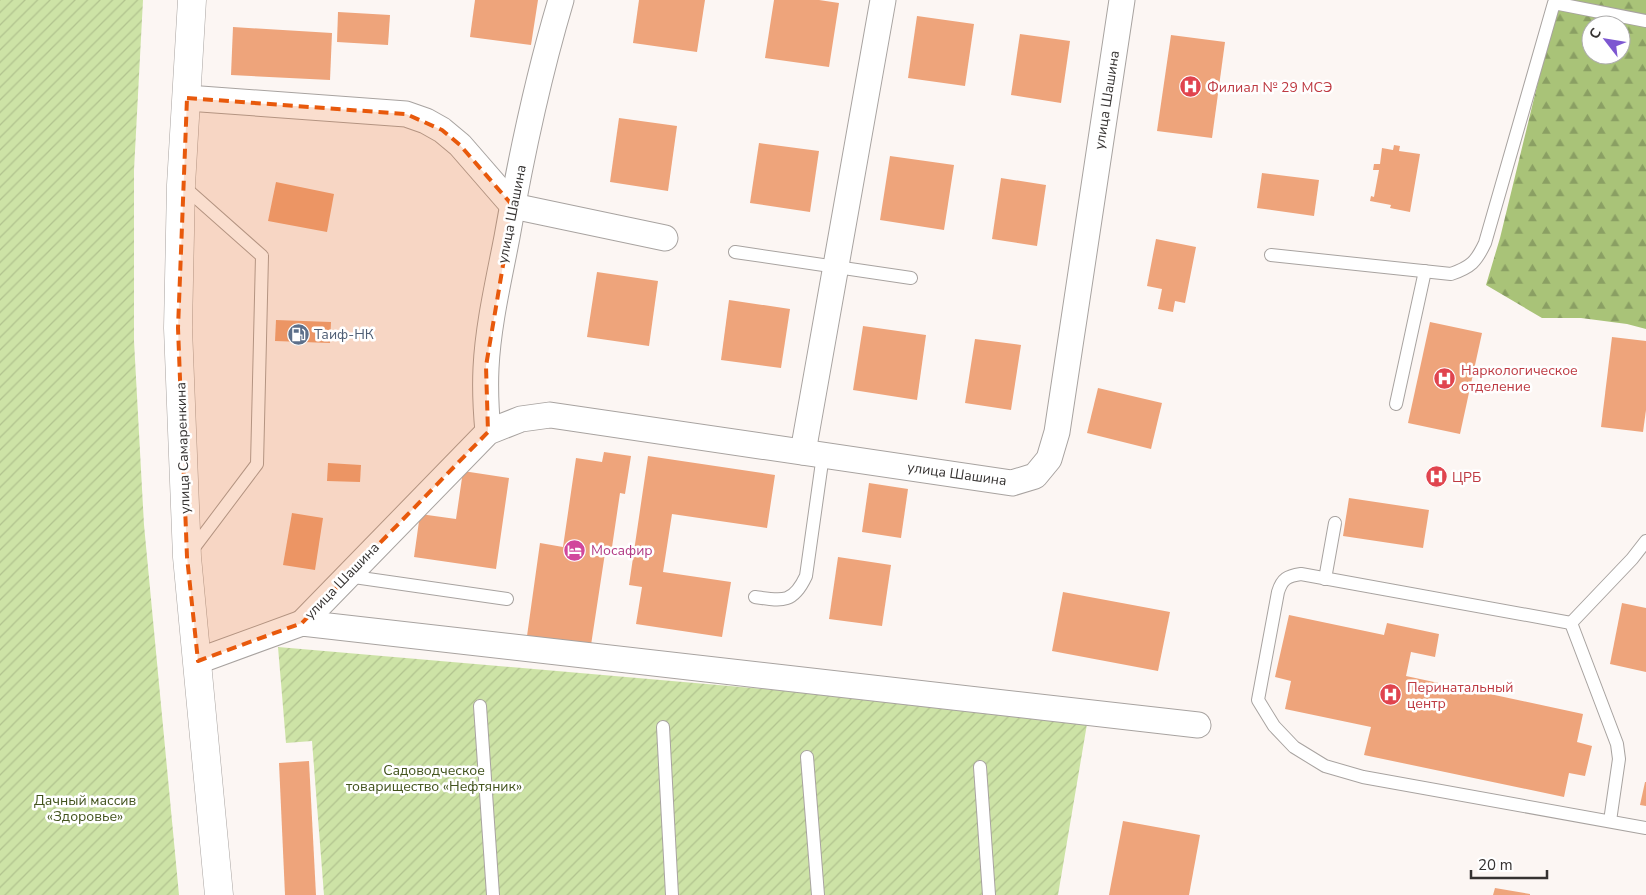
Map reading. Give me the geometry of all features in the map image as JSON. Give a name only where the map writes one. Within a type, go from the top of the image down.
[{"type":"main road","name":"улица Самаренкина","points":[[192,0],[181,185],[178,328],[187,557],[219,895]]},
{"type":"street","name":"улица Шашина","points":[[488,432],[485,396],[486,366],[494,311],[513,206],[545,53],[562,0]]},
{"type":"street","points":[[813,454],[836,267],[883,0]]},
{"type":"street","name":"улица Шашина","points":[[302,623],[488,432],[521,419],[550,415],[1012,483],[1035,476],[1049,460],[1057,432],[1122,0]]},
{"type":"street","points":[[187,98],[406,114],[434,126],[460,145],[513,206],[665,238]]},
{"type":"street","points":[[198,662],[302,623],[1198,725]]},
{"type":"lane","points":[[1271,255],[1451,274],[1466,269],[1478,258],[1485,243],[1554,2],[1646,21]]},
{"type":"lane","points":[[181,185],[262,256],[257,464],[187,557]]},
{"type":"lane","points":[[735,252],[911,278]]},
{"type":"lane","points":[[1396,404],[1425,271]]},
{"type":"lane","points":[[755,597],[779,601],[790,598],[800,590],[806,576],[813,454]]},
{"type":"lane","points":[[1325,579],[1335,524]]},
{"type":"lane","points":[[1571,623],[1632,559],[1646,541]]},
{"type":"lane","points":[[1571,623],[1300,574],[1289,575],[1282,581],[1278,592],[1258,700],[1274,726],[1294,747],[1325,766],[1363,777],[1646,828]]},
{"type":"lane","points":[[347,576],[507,599]]},
{"type":"lane","points":[[1571,623],[1617,744],[1619,759],[1610,822]]},
{"type":"lane","points":[[480,706],[493,895]]},
{"type":"lane","points":[[663,727],[672,895]]},
{"type":"lane","points":[[807,758],[818,895]]},
{"type":"lane","points":[[980,767],[989,895]]},
{"type":"highlighted area","points":[[187,98],[406,114],[442,130],[460,145],[513,206],[486,366],[488,432],[302,623],[198,661],[187,557],[178,328]]},
{"type":"green space","name":"Дачный массив «Здоровье»","points":[[0,0],[143,0],[134,170],[134,341],[144,525],[179,895],[0,895]]},
{"type":"green space","points":[[1558,0],[1646,0],[1646,329],[1627,324],[1581,318],[1542,318],[1486,285],[1500,238]]},
{"type":"green space","name":"Садоводческое товарищество «Нефтяник»","points":[[278,647],[777,690],[1087,724],[1058,895],[324,895],[312,741],[286,743]]},
{"type":"building","points":[[475,0],[538,0],[531,45],[470,37]]},
{"type":"building","points":[[639,0],[705,0],[697,52],[633,43]]},
{"type":"building","points":[[774,0],[819,0],[839,3],[829,67],[765,58]]},
{"type":"building","points":[[338,12],[390,15],[388,45],[337,42]]},
{"type":"building","points":[[917,16],[974,24],[965,86],[908,78]]},
{"type":"building","points":[[233,27],[332,33],[330,80],[231,75]]},
{"type":"building","points":[[1020,34],[1070,41],[1061,103],[1011,95]]},
{"type":"building","name":"Филиал № 29 МСЭ","points":[[1171,35],[1225,42],[1212,138],[1157,131]]},
{"type":"building","points":[[619,118],[677,126],[668,191],[610,182]]},
{"type":"building","points":[[759,143],[819,151],[810,212],[750,203]]},
{"type":"building","points":[[1394,145],[1400,146],[1399,151],[1420,154],[1410,212],[1390,208],[1391,205],[1370,201],[1371,196],[1374,197],[1379,170],[1373,170],[1374,164],[1380,164],[1382,148],[1393,150]]},
{"type":"building","points":[[890,156],[954,165],[944,230],[880,220]]},
{"type":"building","points":[[1262,173],[1319,180],[1314,216],[1257,208]]},
{"type":"building","points":[[1001,178],[1046,185],[1037,246],[992,239]]},
{"type":"building","points":[[276,182],[334,194],[327,232],[268,221]]},
{"type":"building","points":[[1156,239],[1196,247],[1185,303],[1175,301],[1173,312],[1158,309],[1162,289],[1147,286]]},
{"type":"building","points":[[597,272],[658,281],[649,346],[587,337]]},
{"type":"building","points":[[729,300],[790,309],[781,368],[721,360]]},
{"type":"building","points":[[276,320],[331,322],[330,343],[275,341]]},
{"type":"building","points":[[1430,322],[1482,333],[1460,434],[1408,423]]},
{"type":"building","points":[[863,326],[926,335],[917,400],[853,390]]},
{"type":"building","points":[[1612,337],[1646,341],[1646,410],[1643,432],[1601,427]]},
{"type":"building","points":[[975,339],[1021,345],[1011,410],[965,403]]},
{"type":"building","points":[[1098,388],[1162,403],[1151,449],[1087,433]]},
{"type":"building","name":"Мосафир","points":[[604,452],[631,456],[625,494],[620,493],[611,554],[605,553],[591,645],[527,636],[540,543],[563,547],[576,458],[602,462]]},
{"type":"building","points":[[648,456],[775,475],[767,528],[672,514],[663,572],[731,582],[722,637],[636,624],[642,587],[629,585]]},
{"type":"building","points":[[328,463],[361,465],[360,482],[327,481]]},
{"type":"building","points":[[463,471],[509,478],[496,569],[414,557],[420,514],[456,519]]},
{"type":"building","points":[[869,483],[908,489],[901,538],[862,532]]},
{"type":"building","points":[[1349,498],[1429,510],[1423,548],[1343,536]]},
{"type":"building","points":[[292,513],[323,518],[315,570],[283,565]]},
{"type":"building","points":[[838,557],[891,565],[882,626],[829,619]]},
{"type":"building","points":[[1063,592],[1170,612],[1158,671],[1052,651]]},
{"type":"building","points":[[1622,603],[1646,608],[1646,672],[1610,664]]},
{"type":"building","name":"Перинатальный центр","points":[[1289,615],[1384,635],[1387,623],[1439,634],[1435,657],[1411,652],[1406,676],[1583,714],[1577,742],[1592,746],[1585,776],[1569,773],[1564,797],[1364,755],[1371,727],[1285,709],[1291,681],[1275,677]]},
{"type":"building","points":[[309,761],[316,895],[285,895],[279,763]]},
{"type":"building","points":[[1646,782],[1646,806],[1640,805]]},
{"type":"building","points":[[1123,821],[1200,835],[1189,895],[1109,895]]},
{"type":"building","points":[[1495,888],[1530,894],[1530,895],[1493,895]]},
{"type":"place","name":"Филиал № 29 МСЭ","points":[[1191,87]]},
{"type":"place","name":"Таиф-НК","points":[[298,334]]},
{"type":"place","name":"Наркологическое отделение","points":[[1445,378]]},
{"type":"place","name":"ЦРБ","points":[[1436,477]]},
{"type":"place","name":"Мосафир","points":[[575,550]]},
{"type":"place","name":"Перинатальный центр","points":[[1391,695]]}]
